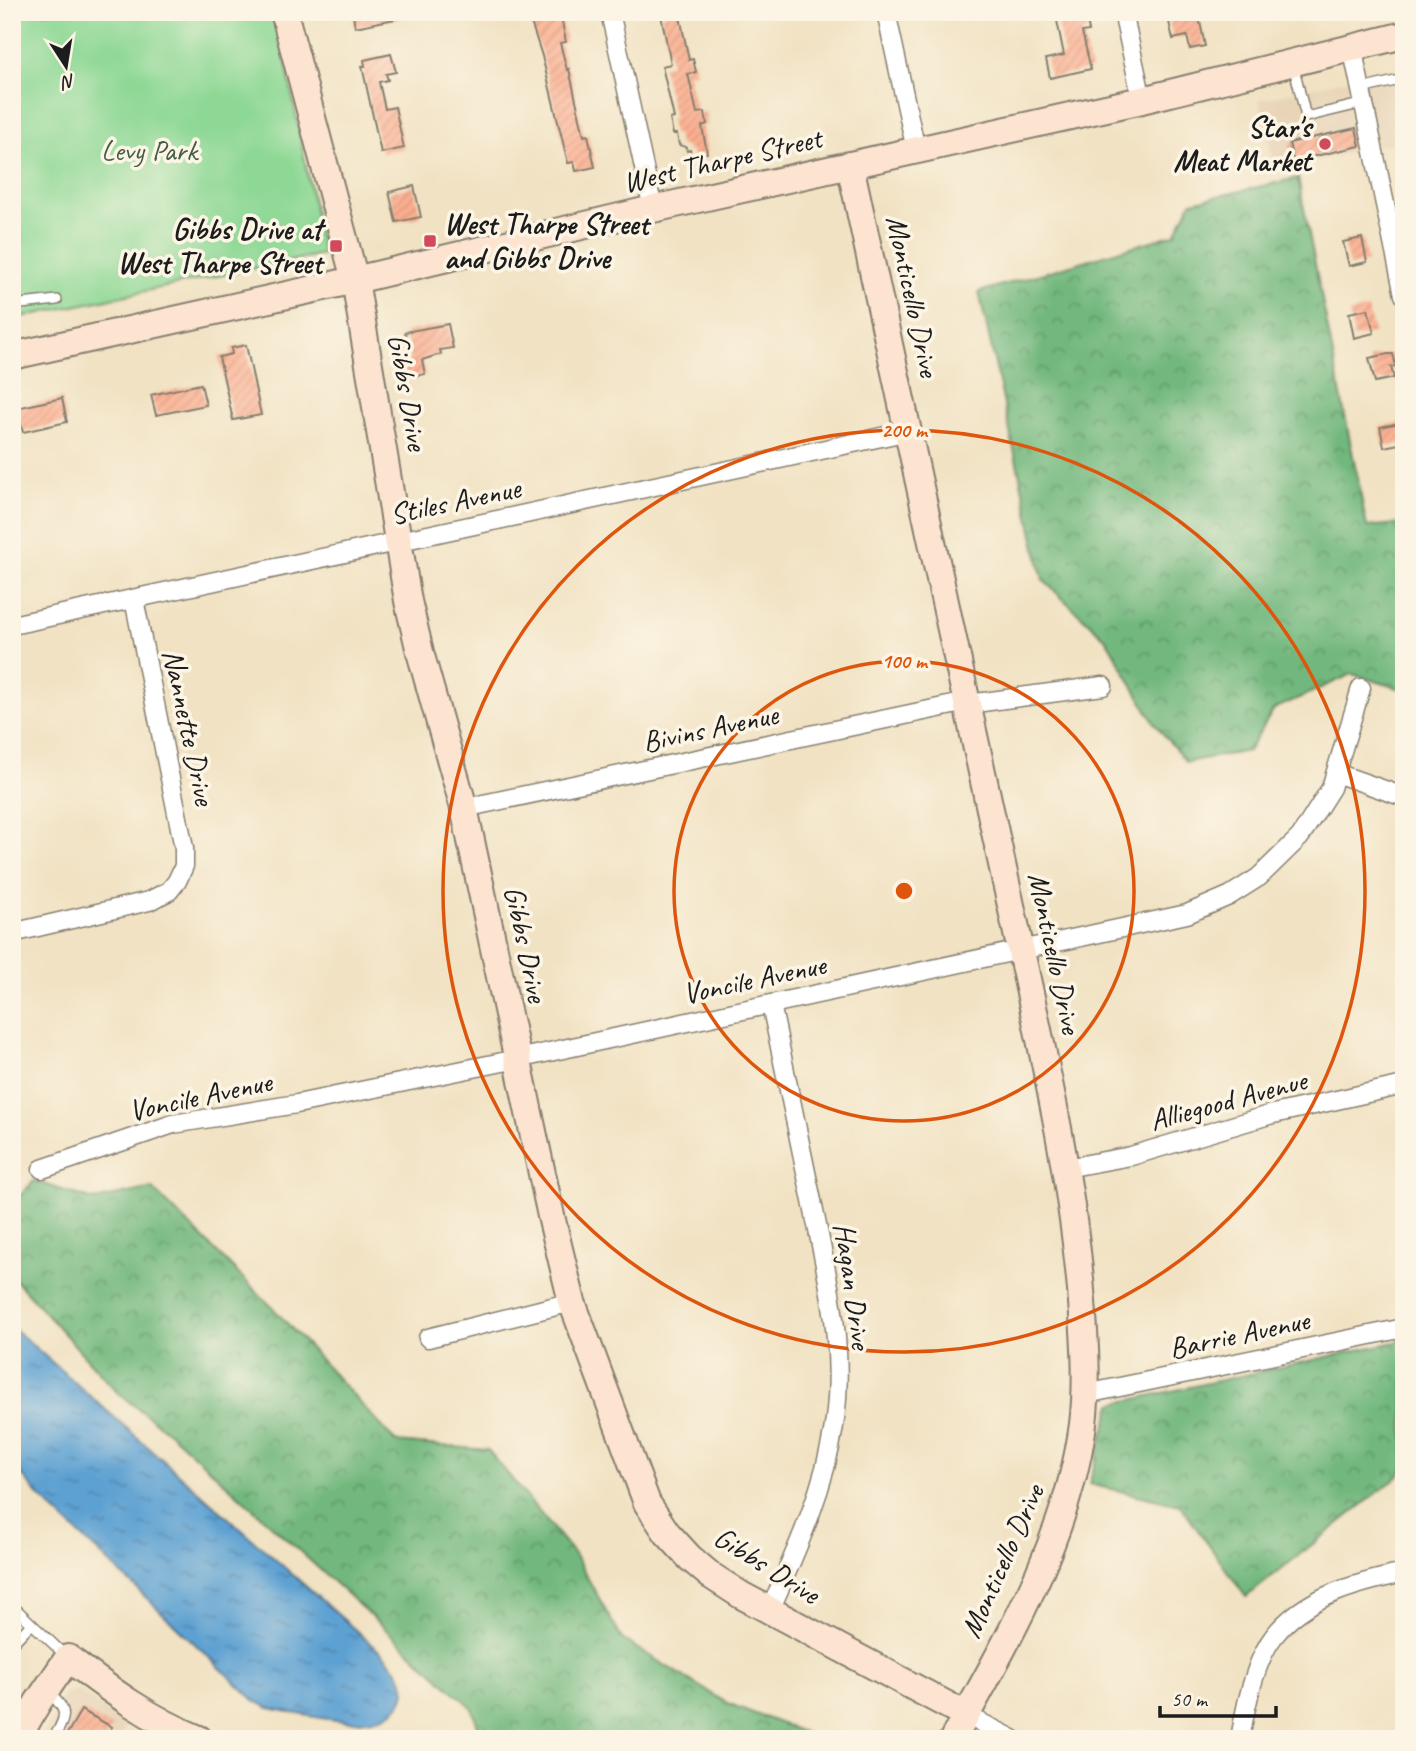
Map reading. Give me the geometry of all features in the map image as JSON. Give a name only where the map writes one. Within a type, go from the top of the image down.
[{"type":"street","name":"Gibbs Drive","points":[[284,12],[355,280],[408,601],[464,808],[572,1303],[631,1466],[657,1520],[690,1558],[710,1574],[770,1610],[966,1715]]},
{"type":"street","points":[[610,12],[653,209]]},
{"type":"street","points":[[886,12],[916,150]]},
{"type":"street","points":[[1123,12],[1142,100]]},
{"type":"street","name":"West Tharpe Street","points":[[12,356],[1142,100],[1404,35]]},
{"type":"street","points":[[1352,47],[1404,295]]},
{"type":"street","name":"Monticello Drive","points":[[850,165],[1066,1168],[1079,1258],[1086,1394],[1068,1503],[1057,1535],[1032,1588],[953,1739]]},
{"type":"street","name":"Stiles Avenue","points":[[12,625],[909,432]]},
{"type":"street","name":"Nannette Drive","points":[[12,933],[149,901],[169,891],[184,866],[180,822],[134,599]]},
{"type":"street","name":"Bivins Avenue","points":[[464,808],[968,703],[1103,686]]},
{"type":"street","name":"Voncile Avenue","points":[[42,1169],[173,1124],[297,1104],[517,1059],[1187,914],[1229,896],[1259,877],[1300,837],[1331,788],[1361,688]]},
{"type":"street","points":[[1336,773],[1404,797]]},
{"type":"street","name":"Hagan Drive","points":[[770,1610],[800,1541],[823,1475],[834,1426],[837,1356],[835,1311],[771,1004]]},
{"type":"street","name":"Alliegood Avenue","points":[[1066,1168],[1131,1156],[1269,1115],[1404,1085]]},
{"type":"street","points":[[428,1338],[572,1303]]},
{"type":"street","name":"Barrie Avenue","points":[[1086,1394],[1404,1328]]},
{"type":"street","points":[[1240,1739],[1257,1670],[1273,1636],[1295,1616],[1339,1590],[1404,1573]]},
{"type":"street","points":[[17,1739],[68,1658],[122,1700],[169,1727],[199,1739]]},
{"type":"street","points":[[966,1715],[1013,1739]]},
{"type":"lane","points":[[1293,62],[1306,117],[1404,79]]},
{"type":"lane","points":[[12,305],[57,300]]},
{"type":"lane","points":[[12,1605],[68,1658]]},
{"type":"lane","points":[[12,1644],[31,1624]]},
{"type":"lane","points":[[46,1690],[58,1701],[65,1713],[53,1739]]},
{"type":"shaded area","points":[[1404,66],[1404,140],[1275,170],[1259,100]]},
{"type":"shaded area","points":[[66,1692],[79,1692],[126,1724],[121,1739],[39,1739]]},
{"type":"green space","name":"Levy Park","points":[[12,12],[276,12],[323,254],[12,319]]},
{"type":"green space","points":[[1298,178],[1367,527],[1404,523],[1404,690],[1352,674],[1274,709],[1248,751],[1186,762],[1155,724],[1106,639],[1043,580],[979,292],[1175,234],[1191,202]]},
{"type":"green space","points":[[34,1181],[94,1200],[152,1188],[274,1309],[396,1442],[488,1450],[574,1554],[622,1639],[727,1703],[821,1739],[482,1739],[472,1708],[171,1434],[118,1393],[12,1276],[12,1204]]},
{"type":"green space","points":[[1404,1340],[1404,1464],[1400,1475],[1246,1597],[1180,1505],[1089,1484],[1112,1404]]},
{"type":"water","points":[[12,1327],[386,1657],[399,1673],[404,1685],[404,1697],[400,1704],[389,1714],[357,1721],[269,1708],[255,1701],[40,1497],[12,1463]]},
{"type":"building","points":[[356,12],[399,12],[400,18],[355,27],[353,15],[357,14]]},
{"type":"building","points":[[560,12],[566,42],[560,43],[567,70],[569,69],[584,136],[588,135],[595,167],[576,171],[574,162],[568,163],[542,56],[529,16]]},
{"type":"building","points":[[679,12],[689,60],[693,59],[696,72],[688,74],[697,113],[705,112],[707,124],[702,126],[707,153],[692,156],[690,150],[687,151],[686,147],[679,145],[677,134],[673,134],[670,119],[674,118],[662,66],[671,64],[661,15]]},
{"type":"building","points":[[1063,12],[1085,12],[1089,31],[1082,32],[1091,69],[1050,78],[1046,59],[1064,55],[1056,16]]},
{"type":"building","points":[[1177,12],[1198,12],[1205,46],[1190,49],[1187,36],[1173,39],[1168,18],[1178,15]]},
{"type":"building","points":[[391,54],[396,72],[386,74],[388,80],[379,82],[385,109],[395,107],[404,148],[381,153],[362,66],[365,66],[364,60]]},
{"type":"building","name":"Star's Meat Market","points":[[1356,128],[1360,146],[1293,161],[1289,143]]},
{"type":"building","points":[[414,186],[421,217],[396,222],[389,192]]},
{"type":"building","points":[[1362,238],[1367,262],[1349,266],[1343,242]]},
{"type":"building","points":[[1368,309],[1374,333],[1354,338],[1349,313]]},
{"type":"building","points":[[448,324],[453,348],[440,350],[441,354],[422,360],[425,374],[406,378],[403,361],[410,359],[405,332]]},
{"type":"building","points":[[246,345],[261,415],[233,420],[219,357],[232,354],[231,348]]},
{"type":"building","points":[[1393,354],[1396,366],[1391,367],[1394,378],[1375,382],[1369,358]]},
{"type":"building","points":[[201,384],[206,405],[156,415],[151,395]]},
{"type":"building","points":[[62,398],[67,422],[23,432],[17,408]]},
{"type":"building","points":[[1404,422],[1404,443],[1384,447],[1380,427]]},
{"type":"building","points":[[81,1710],[112,1727],[105,1739],[64,1739]]},
{"type":"place","name":"Star's Meat Market","points":[[1325,144]]},
{"type":"place","name":"West Tharpe Street and Gibbs Drive","points":[[430,241]]},
{"type":"place","name":"Gibbs Drive at West Tharpe Street","points":[[336,246]]}]
